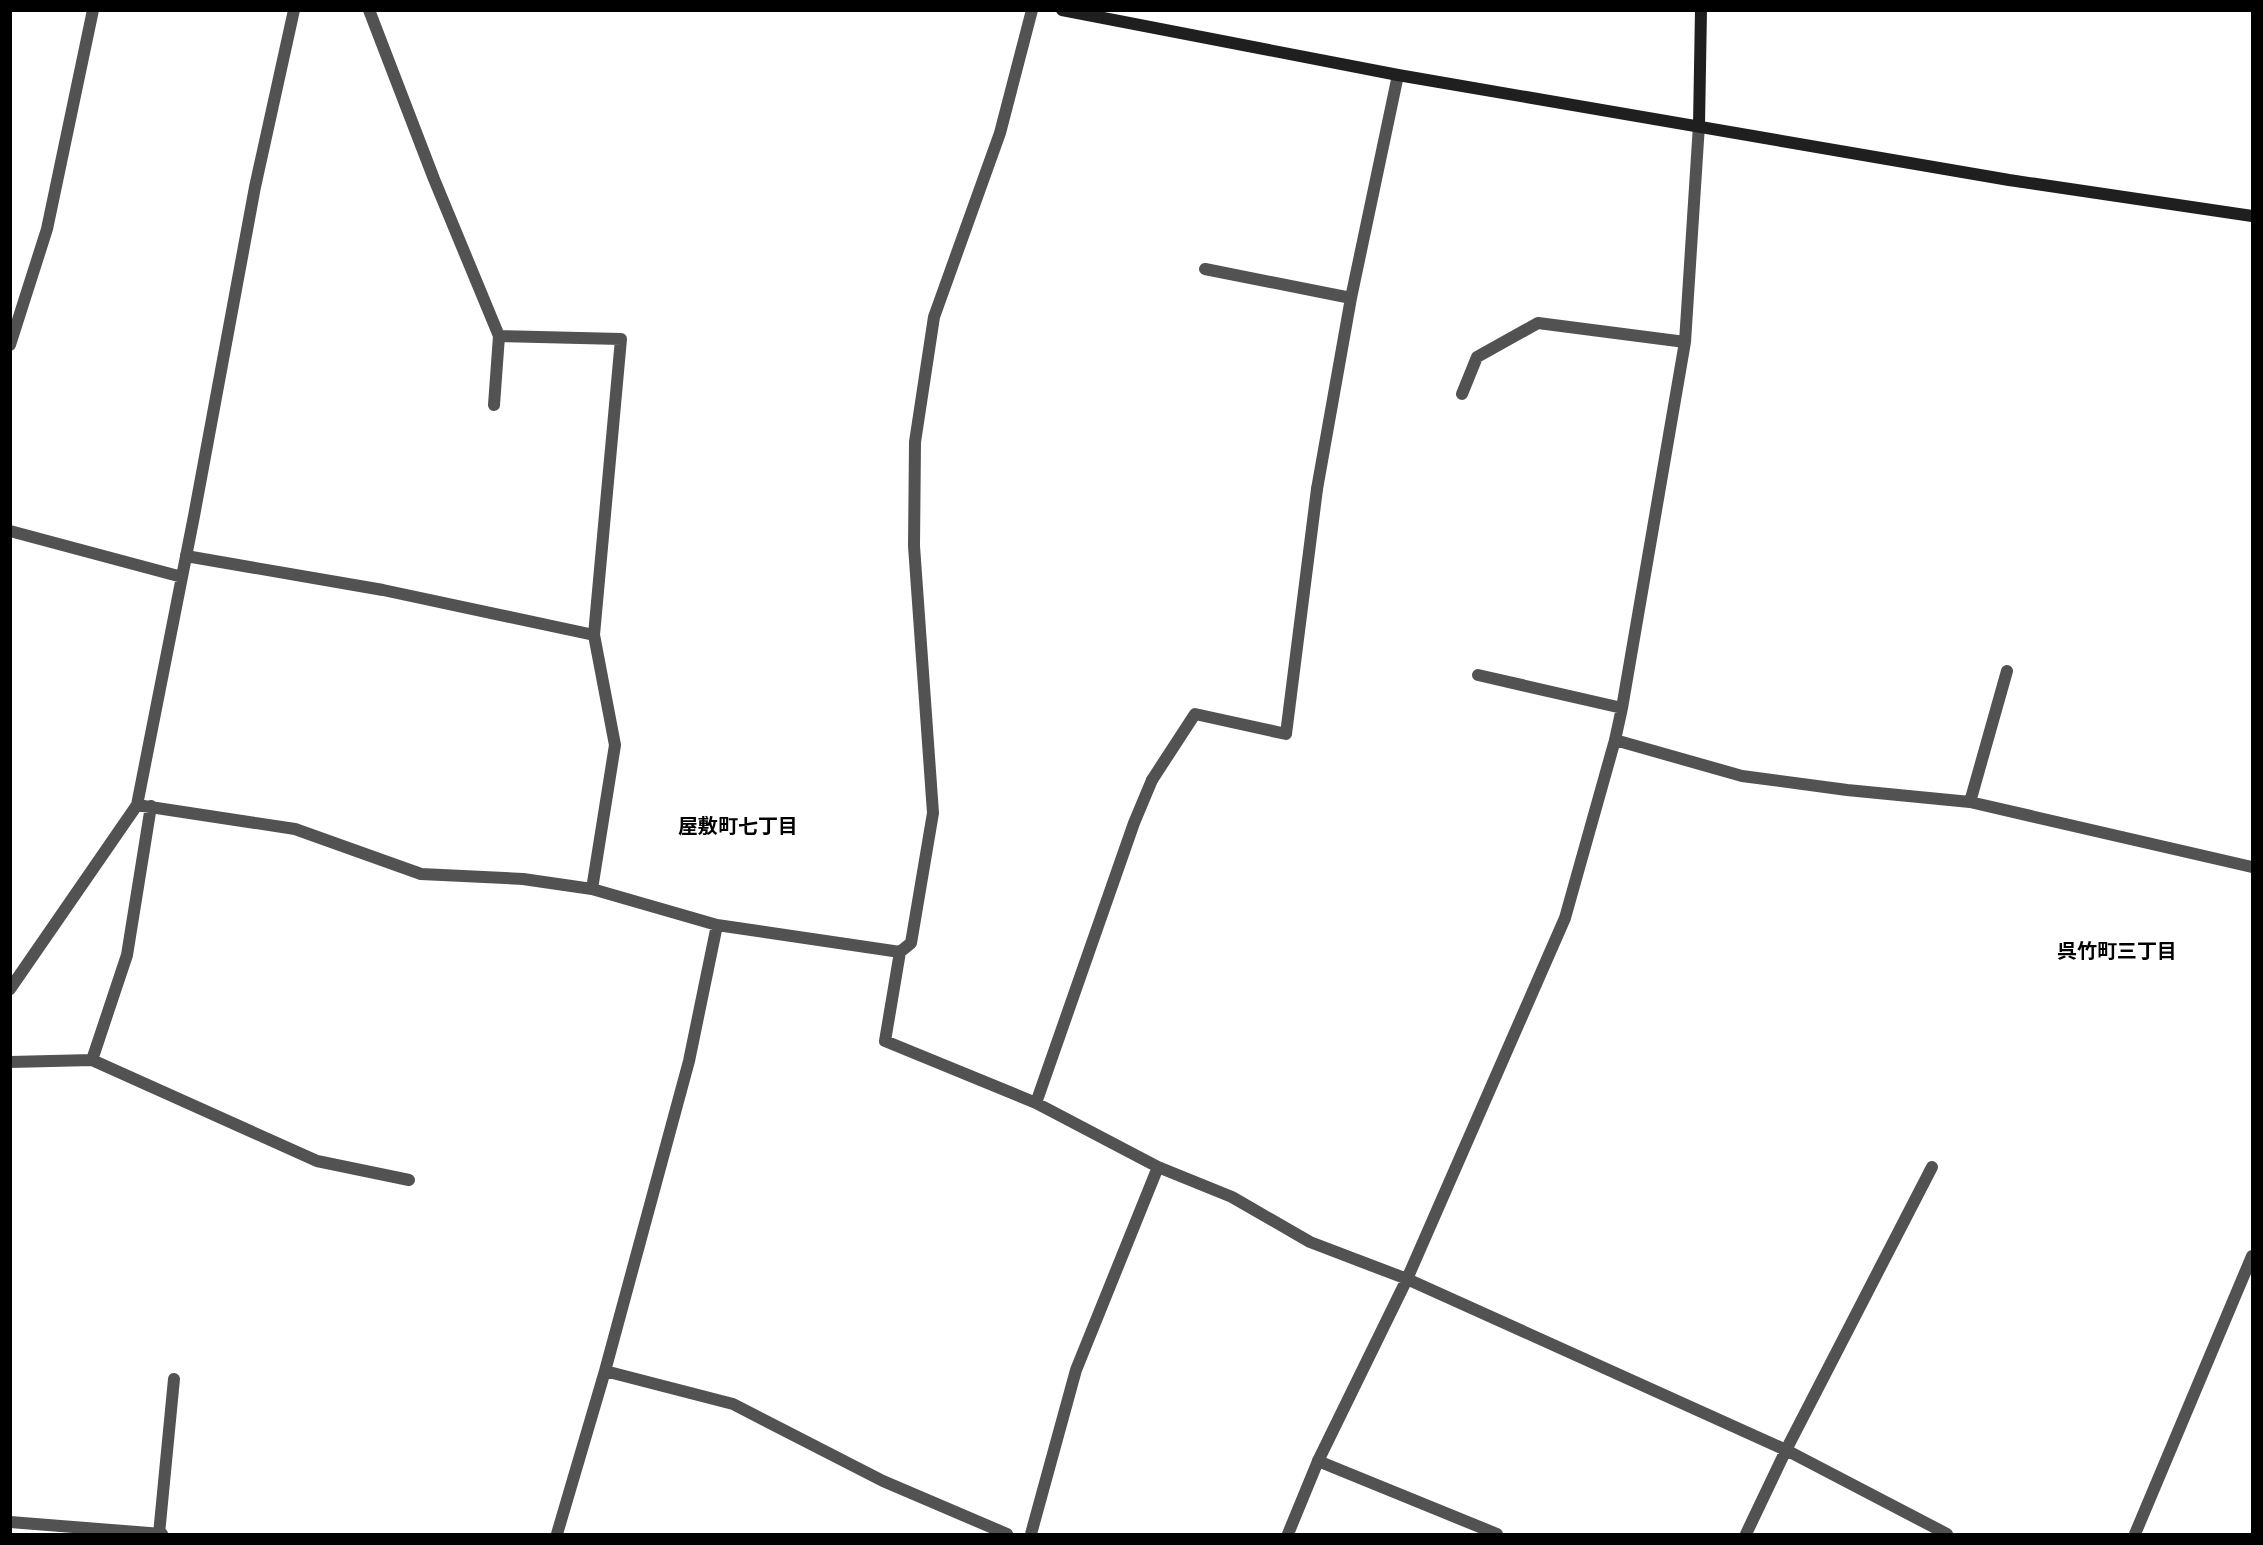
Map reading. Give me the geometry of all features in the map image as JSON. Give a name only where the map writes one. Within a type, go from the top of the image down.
[{"type":"street","points":[[10,345],[47,229],[93,10]]},
{"type":"street","points":[[10,989],[136,805],[182,578],[255,187],[294,10]]},
{"type":"street","points":[[369,10],[434,179],[499,336],[494,405]]},
{"type":"street","points":[[1032,10],[1000,133],[934,317],[915,442],[915,546],[933,813],[911,943],[900,952],[885,1041],[1036,1103],[1158,1167],[1232,1197],[1310,1242],[1407,1279],[1786,1450],[1947,1534]]},
{"type":"street","points":[[1062,10],[1398,75],[2009,180],[2253,216]]},
{"type":"street","points":[[1288,1534],[1318,1461],[1407,1279],[1565,918],[1615,740],[1685,342],[1699,125],[1701,10]]},
{"type":"street","points":[[1036,1103],[1134,823],[1152,780],[1195,714],[1286,734],[1317,489],[1351,298],[1398,75]]},
{"type":"street","points":[[1205,269],[1351,298]]},
{"type":"street","points":[[1462,394],[1477,357],[1538,323],[1685,342]]},
{"type":"street","points":[[499,336],[621,339],[594,635],[615,745],[592,889]]},
{"type":"street","points":[[10,531],[182,578]]},
{"type":"street","points":[[186,556],[383,590],[594,635]]},
{"type":"street","points":[[1970,802],[2007,671]]},
{"type":"street","points":[[1478,675],[1622,708]]},
{"type":"street","points":[[1615,740],[1742,776],[1847,790],[1970,802],[2253,867]]},
{"type":"street","points":[[136,805],[295,829],[421,874],[523,879],[592,889],[717,925],[900,952]]},
{"type":"street","points":[[92,1060],[127,955],[151,806]]},
{"type":"street","points":[[558,1534],[689,1061],[717,925]]},
{"type":"street","points":[[10,1062],[92,1060],[317,1161],[409,1180]]},
{"type":"street","points":[[1032,1534],[1076,1370],[1158,1167]]},
{"type":"street","points":[[1746,1534],[1786,1450],[1932,1167]]},
{"type":"street","points":[[2135,1534],[2253,1256]]},
{"type":"street","points":[[605,1371],[732,1404],[883,1481],[1008,1534]]},
{"type":"street","points":[[10,1522],[161,1534],[174,1379]]},
{"type":"street","points":[[1318,1461],[1497,1534]]},
{"type":"district","name":"屋敷町七丁目","points":[[738,826]]},
{"type":"district","name":"呉竹町三丁目","points":[[2117,951]]}]
